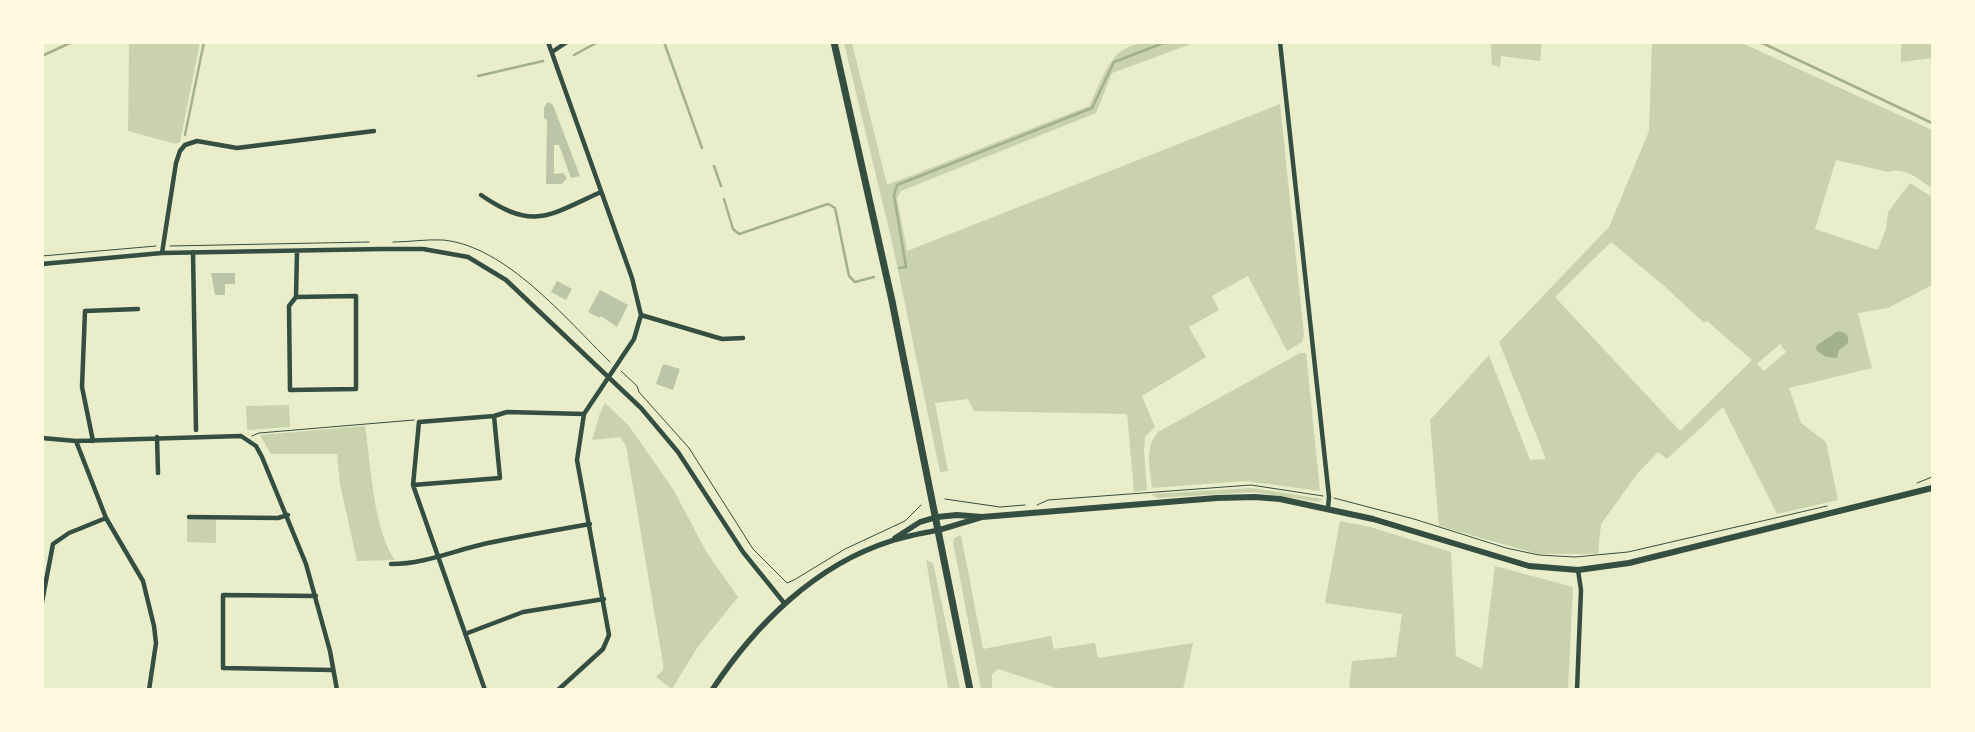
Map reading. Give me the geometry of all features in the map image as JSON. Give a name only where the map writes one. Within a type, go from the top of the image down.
[{"type":"main road","points":[[834,42],[892,301],[923,463],[937,517],[970,690]]},
{"type":"main road","points":[[937,517],[958,515],[982,517],[1217,498],[1280,499],[1373,519],[1505,560],[1552,569],[1578,570],[1629,563],[1932,488]]},
{"type":"main road","points":[[939,530],[959,526],[982,517]]},
{"type":"street","points":[[548,42],[632,278],[641,315],[634,339],[584,414],[578,460],[609,635],[603,649],[558,690]]},
{"type":"street","points":[[552,52],[567,42]]},
{"type":"street","points":[[1280,42],[1329,497],[1328,508]]},
{"type":"street","points":[[162,253],[176,163],[180,151],[185,145],[197,141],[237,148],[374,131]]},
{"type":"street","points":[[481,195],[514,214],[533,217],[552,214],[601,192]]},
{"type":"street","points":[[42,264],[193,252],[423,249],[468,257],[506,280],[641,408],[668,439],[742,552],[785,604]]},
{"type":"street","points":[[296,297],[356,296],[356,389],[290,390],[289,306],[296,297],[297,251]]},
{"type":"street","points":[[193,252],[196,430]]},
{"type":"street","points":[[93,441],[82,387],[85,311],[138,309]]},
{"type":"street","points":[[641,315],[722,339],[743,338]]},
{"type":"street","points":[[485,690],[412,485],[419,422],[494,416],[507,412],[584,414]]},
{"type":"street","points":[[412,485],[500,478],[494,416]]},
{"type":"street","points":[[42,438],[93,441],[158,437],[241,436],[249,440],[262,457],[288,515],[306,564],[316,596],[337,690]]},
{"type":"street","points":[[158,437],[158,473]]},
{"type":"street","points":[[76,441],[106,518],[143,581],[154,626],[156,643],[149,690]]},
{"type":"street","points":[[189,517],[278,518],[288,515]]},
{"type":"street","points":[[712,690],[743,646],[785,604],[825,574],[891,541],[920,522],[937,517]]},
{"type":"street","points":[[42,602],[53,544],[69,533],[106,518]]},
{"type":"street","points":[[390,564],[404,564],[438,557],[486,543],[590,524]]},
{"type":"street","points":[[891,541],[939,530]]},
{"type":"street","points":[[1577,690],[1581,590],[1578,570]]},
{"type":"street","points":[[316,596],[222,595],[223,668],[333,670]]},
{"type":"street","points":[[465,634],[523,612],[604,599]]},
{"type":"path","points":[[515,271],[637,386],[639,392],[689,448],[753,549],[786,583],[845,549],[905,521],[920,505]]},
{"type":"path","points":[[249,440],[259,432],[412,420],[419,422]]},
{"type":"path","points":[[1917,484],[1932,478]]},
{"type":"path","points":[[1036,505],[1048,500],[1251,485],[1329,497],[1388,512],[1506,548],[1539,555],[1575,557],[1628,552],[1815,508],[1831,506]]},
{"type":"path","points":[[945,499],[1000,507],[1027,505]]},
{"type":"shaded area","points":[[1151,42],[1194,43],[1112,73],[1096,113],[901,191],[897,198],[907,251],[1280,104],[1304,335],[1302,342],[1287,351],[1248,276],[1212,296],[1219,310],[1189,327],[1206,357],[1142,396],[1155,427],[1145,437],[1144,451],[1147,490],[1134,492],[1127,414],[974,411],[968,399],[935,403],[948,471],[940,472],[892,242],[844,43],[852,43],[887,185],[1089,106],[1110,63],[1121,51],[1130,46]]},
{"type":"shaded area","points":[[129,43],[200,43],[180,142],[176,144],[128,131]]},
{"type":"shaded area","points":[[1491,43],[1542,43],[1540,61],[1501,56],[1500,67],[1492,65]]},
{"type":"shaded area","points":[[1652,43],[1742,43],[1932,130],[1932,188],[1906,172],[1888,172],[1836,160],[1815,229],[1878,250],[1886,229],[1888,212],[1910,183],[1932,197],[1932,285],[1888,308],[1858,313],[1872,368],[1789,388],[1801,423],[1826,442],[1838,500],[1777,514],[1723,407],[1667,459],[1658,452],[1637,474],[1601,524],[1598,554],[1538,554],[1439,526],[1430,420],[1489,355],[1530,460],[1546,459],[1499,342],[1609,227],[1649,131]],"holes":[[[1611,242],[1662,284],[1704,323],[1707,321],[1752,360],[1680,431],[1555,297]],[[1780,344],[1786,352],[1764,371],[1757,364]]]},
{"type":"shaded area","points":[[1901,43],[1932,43],[1932,58],[1901,62]]},
{"type":"shaded area","points":[[1838,331],[1845,333],[1848,337],[1848,343],[1839,350],[1837,358],[1826,357],[1816,350],[1817,345]]},
{"type":"shaded area","points":[[1300,353],[1306,353],[1320,491],[1245,481],[1152,488],[1149,451],[1158,432]]},
{"type":"shaded area","points":[[605,403],[629,426],[673,489],[707,553],[738,597],[697,648],[672,689],[656,677],[663,670],[663,663],[626,446],[620,437],[592,440]]},
{"type":"shaded area","points":[[289,405],[290,427],[247,430],[246,406]]},
{"type":"shaded area","points":[[365,426],[377,514],[382,532],[395,560],[357,561],[340,484],[337,454],[271,454],[260,435]]},
{"type":"shaded area","points":[[1252,488],[1323,499],[1318,502],[1254,492],[1157,498],[1151,494]]},
{"type":"shaded area","points":[[187,518],[216,518],[216,543],[187,542]]},
{"type":"shaded area","points":[[1340,521],[1370,527],[1451,552],[1456,656],[1482,669],[1495,566],[1573,587],[1568,689],[1349,689],[1352,661],[1396,657],[1402,614],[1325,603]]},
{"type":"shaded area","points":[[961,535],[983,649],[1051,636],[1054,649],[1095,643],[1098,658],[1193,643],[1183,689],[1059,689],[998,669],[992,674],[992,689],[981,689],[953,542],[954,538]]},
{"type":"shaded area","points":[[926,560],[933,563],[960,689],[948,689]]},
{"type":"building","points":[[548,102],[553,105],[580,176],[571,178],[559,145],[554,145],[554,174],[563,173],[567,178],[562,184],[546,184],[547,120],[544,118],[544,107]]},
{"type":"building","points":[[211,273],[235,273],[235,284],[225,284],[225,295],[215,295]]},
{"type":"building","points":[[557,281],[572,289],[566,300],[551,292]]},
{"type":"building","points":[[600,290],[628,305],[617,327],[601,316],[600,318],[588,312]]},
{"type":"building","points":[[663,364],[680,369],[673,390],[656,384]]},
{"type":"waterway","points":[[42,56],[72,42]]},
{"type":"waterway","points":[[185,135],[204,42]]},
{"type":"waterway","points":[[574,55],[598,42]]},
{"type":"waterway","points":[[664,42],[702,148]]},
{"type":"waterway","points":[[899,268],[906,267],[894,195],[897,185],[1092,108],[1114,62],[1166,42]]},
{"type":"waterway","points":[[1760,42],[1932,123]]},
{"type":"waterway","points":[[478,76],[543,61]]},
{"type":"waterway","points":[[714,166],[721,186]]},
{"type":"waterway","points":[[724,199],[733,229],[739,234],[828,204],[835,208],[849,276],[855,282],[874,277]]}]
